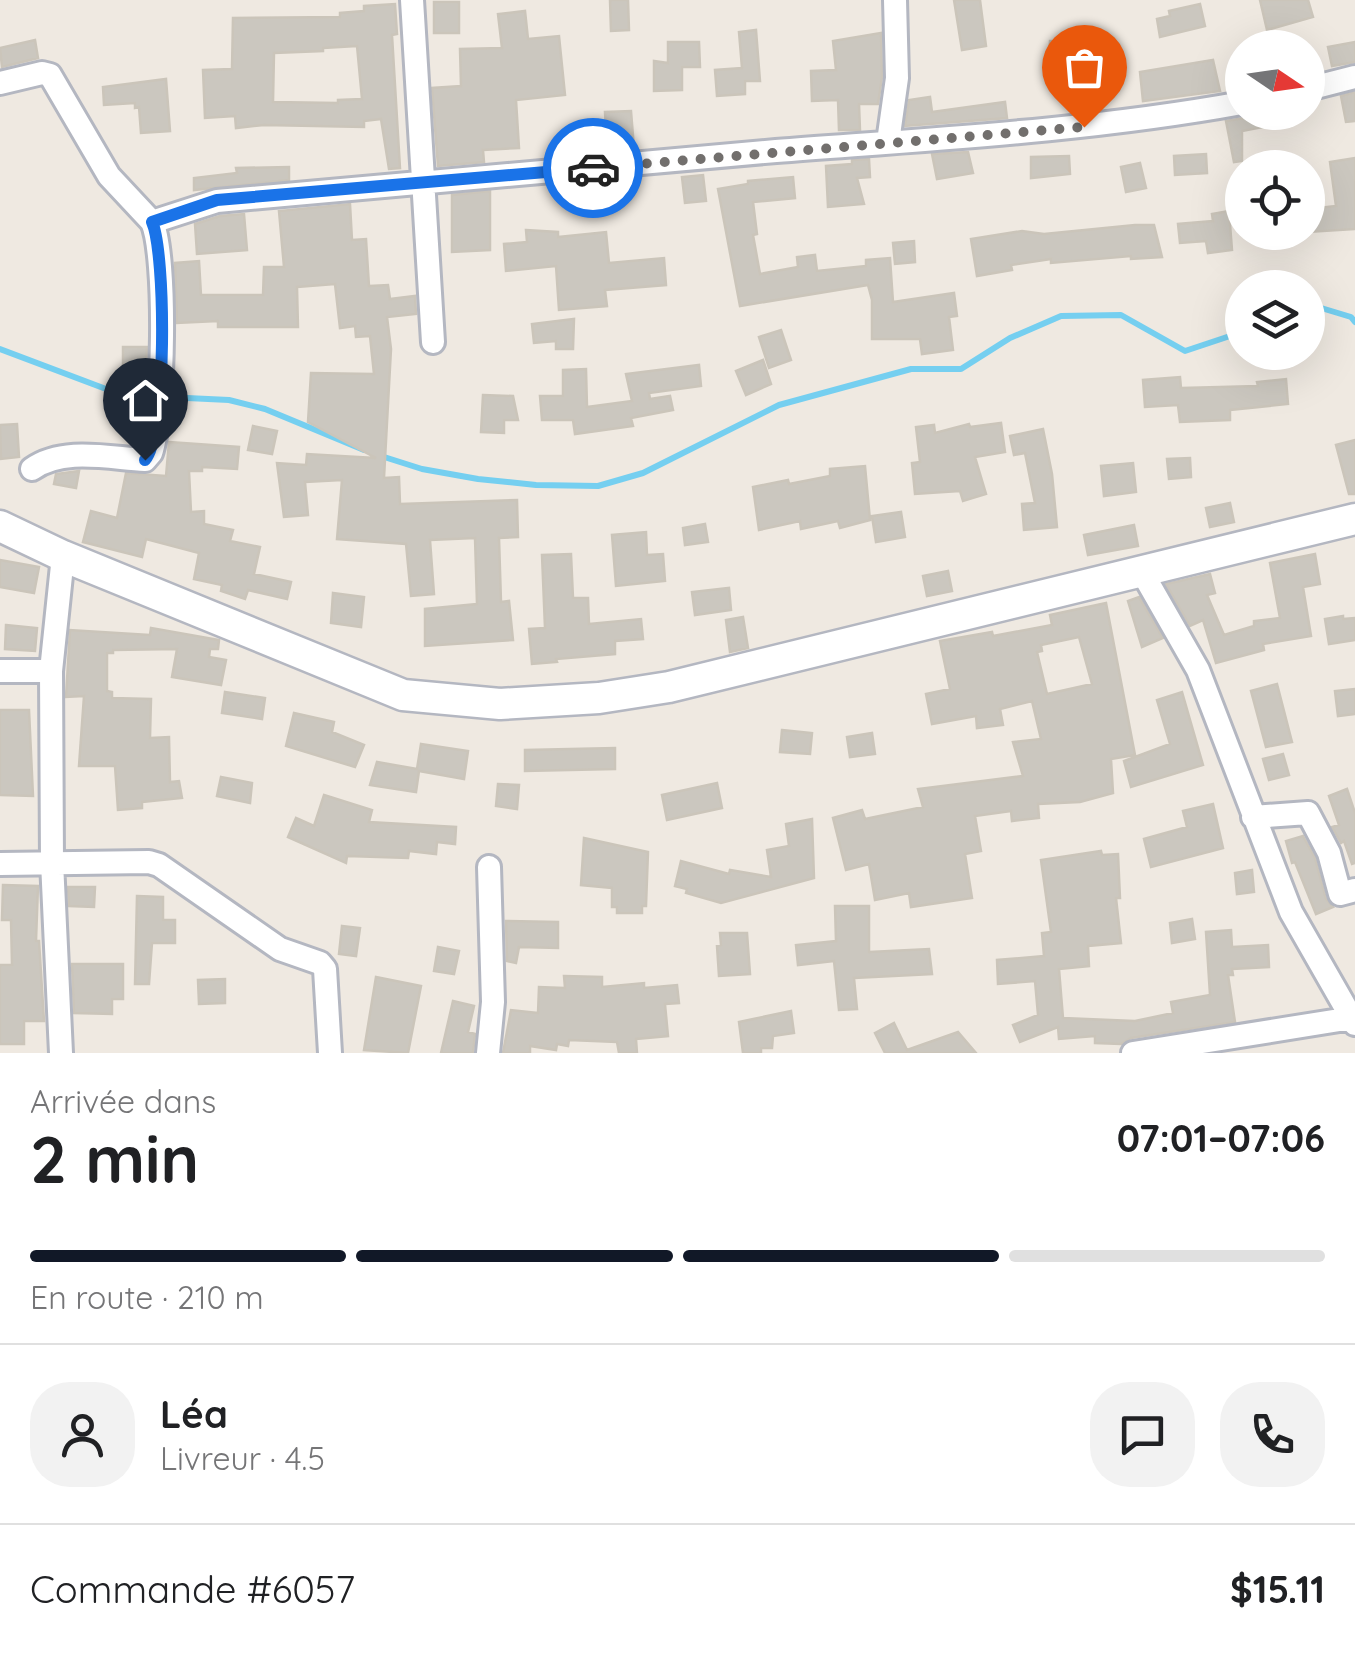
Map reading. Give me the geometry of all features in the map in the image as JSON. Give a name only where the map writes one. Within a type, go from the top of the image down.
[{"type":"main road","points":[[0,526],[63,556],[403,694],[500,704],[599,698],[668,687],[1355,519]]},
{"type":"street","points":[[412,0],[434,342]]},
{"type":"street","points":[[888,142],[897,78],[895,0]]},
{"type":"street","points":[[0,83],[42,73],[50,75],[105,170],[152,222],[159,246],[160,394],[154,446],[145,460],[63,456],[45,460],[32,469]]},
{"type":"street","points":[[1325,86],[1355,78]]},
{"type":"street","points":[[152,222],[217,200],[1150,120],[1225,107]]},
{"type":"street","points":[[61,1053],[52,862],[51,671],[63,556]]},
{"type":"street","points":[[1133,1053],[1354,1021],[1291,912],[1198,670],[1142,572]]},
{"type":"street","points":[[0,670],[51,671]]},
{"type":"street","points":[[1253,818],[1308,813],[1328,853],[1340,894],[1355,890]]},
{"type":"street","points":[[0,864],[158,865],[280,949],[320,964],[326,974],[330,1053]]},
{"type":"street","points":[[488,1053],[493,1002],[489,868]]},
{"type":"street","points":[[1297,1029],[1299,1053]]},
{"type":"building","points":[[610,0],[628,0],[629,30],[611,31]]},
{"type":"building","points":[[954,0],[980,0],[986,46],[962,50]]},
{"type":"building","points":[[1260,0],[1308,0],[1313,17],[1267,30]]},
{"type":"building","points":[[434,2],[459,2],[459,33],[434,33]]},
{"type":"building","points":[[395,4],[397,34],[392,35],[400,168],[389,169],[381,119],[364,121],[364,127],[236,128],[235,116],[205,118],[203,70],[232,69],[233,18],[340,17],[340,13],[364,11],[364,6]],"holes":[[[357,46],[362,99],[338,103],[273,102],[274,53]]]},
{"type":"building","points":[[1200,4],[1205,26],[1160,37],[1157,19],[1170,16],[1169,11]]},
{"type":"building","points":[[525,11],[528,39],[559,36],[565,95],[516,100],[519,148],[483,150],[484,162],[438,166],[432,88],[461,86],[460,49],[502,48],[498,14]]},
{"type":"building","points":[[756,30],[760,81],[745,81],[745,94],[717,96],[715,70],[742,68],[739,32]]},
{"type":"building","points":[[881,33],[878,104],[859,104],[860,130],[839,130],[838,100],[812,101],[811,71],[836,70],[833,41]]},
{"type":"building","points":[[35,40],[38,58],[2,67],[0,48]]},
{"type":"building","points":[[1050,41],[1067,42],[1065,80],[1048,78]]},
{"type":"building","points":[[668,42],[699,42],[700,67],[682,67],[682,90],[654,91],[654,61],[668,63]]},
{"type":"building","points":[[1355,42],[1355,62],[1332,66],[1328,47]]},
{"type":"building","points":[[1213,60],[1220,91],[1143,101],[1140,72]]},
{"type":"building","points":[[166,79],[170,131],[141,133],[139,107],[135,108],[135,103],[104,105],[103,87]]},
{"type":"building","points":[[1355,92],[1355,121],[1346,122],[1341,96]]},
{"type":"building","points":[[930,97],[932,112],[1005,102],[1007,118],[905,126],[909,100]]},
{"type":"building","points":[[631,111],[634,148],[607,149],[605,112]]},
{"type":"building","points":[[1228,130],[1247,130],[1242,131],[1242,150],[1232,150]]},
{"type":"building","points":[[968,152],[973,173],[937,179],[932,154]]},
{"type":"building","points":[[1206,154],[1207,173],[1175,175],[1174,156]]},
{"type":"building","points":[[1069,156],[1070,174],[1031,178],[1031,157]]},
{"type":"building","points":[[1355,158],[1355,229],[1325,231],[1325,207],[1336,206],[1330,162]]},
{"type":"building","points":[[869,159],[870,177],[857,178],[864,204],[828,207],[826,166]]},
{"type":"building","points":[[1140,163],[1146,188],[1126,192],[1121,167]]},
{"type":"building","points":[[289,167],[289,180],[194,190],[194,178],[237,173],[236,168]]},
{"type":"building","points":[[703,175],[706,201],[685,203],[682,177]]},
{"type":"building","points":[[793,177],[795,198],[753,202],[757,234],[753,235],[760,274],[798,267],[797,257],[815,255],[817,271],[866,266],[866,260],[890,258],[893,302],[954,293],[957,316],[949,317],[953,350],[922,354],[920,339],[872,339],[868,285],[740,306],[718,189],[748,181]]},
{"type":"building","points":[[490,191],[490,250],[452,252],[452,195]]},
{"type":"building","points":[[350,204],[352,240],[366,239],[369,286],[388,285],[390,299],[415,296],[416,314],[387,317],[391,349],[384,478],[399,477],[400,504],[517,500],[518,537],[499,538],[501,602],[509,601],[513,640],[425,646],[425,609],[477,604],[475,538],[430,540],[434,594],[411,596],[406,544],[337,539],[342,480],[305,482],[308,515],[284,517],[277,463],[306,465],[307,454],[376,458],[308,422],[311,373],[374,374],[370,336],[356,337],[355,326],[340,328],[335,284],[297,287],[298,327],[218,327],[218,321],[177,323],[175,263],[199,261],[201,295],[263,295],[264,267],[284,267],[279,211]]},
{"type":"building","points":[[1225,212],[1225,250],[1232,250],[1208,253],[1206,241],[1180,243],[1178,224],[1213,221],[1212,214]]},
{"type":"building","points":[[244,214],[247,250],[197,254],[195,224]]},
{"type":"building","points":[[1154,225],[1162,257],[1051,263],[1051,259],[1011,265],[1012,270],[977,276],[971,239],[1022,231],[1044,234]]},
{"type":"building","points":[[526,230],[558,232],[558,237],[606,232],[609,263],[664,258],[666,285],[605,290],[607,306],[559,310],[556,266],[506,271],[504,244],[527,242]]},
{"type":"building","points":[[914,241],[915,262],[895,264],[893,243]]},
{"type":"building","points":[[574,319],[573,349],[556,349],[556,341],[534,343],[532,324]]},
{"type":"building","points":[[781,330],[791,360],[769,368],[759,337]]},
{"type":"building","points":[[123,347],[147,347],[146,370],[123,371]]},
{"type":"building","points":[[763,360],[771,384],[746,395],[736,371]]},
{"type":"building","points":[[699,365],[701,386],[649,393],[650,399],[670,396],[673,410],[631,418],[633,426],[575,434],[573,420],[542,420],[540,396],[563,396],[563,370],[586,369],[587,407],[632,401],[626,374]]},
{"type":"building","points":[[1180,377],[1181,388],[1258,386],[1257,382],[1286,379],[1288,404],[1230,410],[1230,420],[1180,422],[1178,405],[1145,407],[1143,380]]},
{"type":"building","points":[[483,395],[513,396],[518,420],[504,420],[504,433],[481,432]]},
{"type":"building","points":[[1001,423],[1005,452],[975,457],[986,494],[963,501],[960,491],[915,494],[912,463],[920,462],[916,427],[934,425],[935,433],[969,424],[970,427]]},
{"type":"building","points":[[17,424],[19,457],[1,459],[0,425]]},
{"type":"building","points":[[253,426],[277,431],[272,454],[248,450]]},
{"type":"building","points":[[1043,429],[1057,527],[1024,530],[1022,504],[1035,503],[1025,453],[1014,455],[1010,436]]},
{"type":"building","points":[[1355,440],[1355,494],[1349,494],[1336,445]]},
{"type":"building","points":[[169,442],[239,447],[237,469],[202,467],[202,471],[189,471],[191,512],[204,511],[204,524],[233,530],[230,541],[260,547],[254,574],[291,582],[287,599],[248,590],[245,599],[221,591],[222,585],[194,579],[199,553],[146,539],[142,557],[83,542],[91,511],[117,518],[126,473],[166,476]]},
{"type":"building","points":[[1190,458],[1191,477],[1169,479],[1167,459]]},
{"type":"building","points":[[1133,463],[1136,492],[1104,496],[1101,466]]},
{"type":"building","points":[[865,466],[870,520],[840,528],[838,521],[801,529],[800,521],[759,530],[753,487],[788,480],[789,484],[830,476],[830,469]]},
{"type":"building","points":[[79,471],[76,488],[54,484],[56,474]]},
{"type":"building","points":[[1230,503],[1234,522],[1210,527],[1206,508]]},
{"type":"building","points":[[901,512],[905,537],[876,542],[872,516]]},
{"type":"building","points":[[705,524],[708,542],[685,545],[683,528]]},
{"type":"building","points":[[1134,525],[1138,546],[1088,555],[1084,535]]},
{"type":"building","points":[[646,532],[647,555],[663,554],[665,581],[616,586],[612,535]]},
{"type":"building","points":[[571,554],[573,598],[588,598],[589,624],[641,619],[643,639],[615,641],[615,654],[532,664],[529,629],[545,628],[542,555]]},
{"type":"building","points":[[1315,554],[1320,584],[1303,587],[1311,636],[1263,644],[1264,650],[1216,663],[1203,620],[1190,626],[1166,584],[1210,574],[1215,593],[1207,595],[1224,635],[1254,626],[1254,621],[1280,618],[1270,563]]},
{"type":"building","points":[[0,560],[39,567],[34,593],[0,587]]},
{"type":"building","points":[[948,571],[952,591],[927,596],[923,576]]},
{"type":"building","points":[[729,588],[731,610],[695,615],[692,592]]},
{"type":"building","points":[[333,593],[364,597],[361,627],[331,623]]},
{"type":"building","points":[[1139,597],[1163,638],[1142,647],[1128,601]]},
{"type":"building","points":[[1106,603],[1135,755],[1111,759],[1113,793],[1080,802],[1038,804],[1039,818],[1012,821],[1011,811],[975,816],[981,851],[965,854],[972,898],[911,907],[909,893],[875,900],[869,864],[846,870],[833,818],[862,810],[865,819],[923,807],[918,789],[1023,776],[1013,742],[1041,739],[1032,701],[1000,709],[1003,725],[977,728],[976,716],[932,724],[926,694],[950,689],[940,641],[1052,625],[1050,615]],"holes":[[[1079,637],[1092,684],[1047,694],[1037,652],[1042,651],[1041,645]]]},
{"type":"building","points":[[743,617],[748,648],[730,652],[726,620]]},
{"type":"building","points":[[1355,618],[1355,640],[1329,644],[1325,619]]},
{"type":"building","points":[[6,625],[37,628],[35,651],[5,649]]},
{"type":"building","points":[[151,628],[219,640],[218,649],[210,649],[209,657],[226,660],[221,685],[172,677],[177,649],[107,653],[107,691],[112,692],[112,698],[151,699],[150,738],[169,737],[170,782],[179,781],[182,798],[142,802],[142,808],[118,810],[115,766],[79,766],[84,696],[66,697],[70,630],[150,635]]},
{"type":"building","points":[[1277,684],[1292,742],[1266,747],[1251,691]]},
{"type":"building","points":[[1355,689],[1355,714],[1338,716],[1335,691]]},
{"type":"building","points":[[225,692],[265,698],[262,719],[222,713]]},
{"type":"building","points":[[1182,692],[1203,765],[1131,787],[1124,761],[1170,744],[1157,700]]},
{"type":"building","points":[[0,710],[29,710],[33,796],[0,795]]},
{"type":"building","points":[[294,713],[334,722],[332,732],[364,745],[355,767],[286,746]]},
{"type":"building","points":[[782,730],[812,733],[810,754],[780,752]]},
{"type":"building","points":[[872,733],[875,754],[850,757],[847,737]]},
{"type":"building","points":[[421,744],[468,751],[464,779],[419,771],[416,792],[370,785],[377,762],[417,769]]},
{"type":"building","points":[[615,748],[615,769],[525,771],[525,750]]},
{"type":"building","points":[[1283,754],[1289,775],[1269,780],[1263,759]]},
{"type":"building","points":[[221,777],[252,783],[250,803],[217,796]]},
{"type":"building","points":[[717,783],[722,808],[667,820],[662,795]]},
{"type":"building","points":[[498,784],[519,785],[517,809],[496,806]]},
{"type":"building","points":[[1347,789],[1355,813],[1352,864],[1344,841],[1341,843],[1332,827],[1339,825],[1329,796]]},
{"type":"building","points":[[324,795],[372,810],[369,822],[456,827],[455,844],[437,842],[436,854],[409,851],[408,858],[347,856],[346,863],[288,837],[296,818],[314,826]]},
{"type":"building","points":[[1213,804],[1223,848],[1151,867],[1144,839],[1187,827],[1183,811]]},
{"type":"building","points":[[812,819],[814,878],[721,903],[675,886],[681,861],[729,874],[730,870],[771,877],[767,850],[789,846],[786,824]]},
{"type":"building","points":[[1303,836],[1315,858],[1326,899],[1333,907],[1316,914],[1286,841]]},
{"type":"building","points":[[584,838],[648,852],[646,906],[642,906],[642,913],[617,913],[617,907],[612,907],[612,888],[581,885]]},
{"type":"building","points":[[1101,851],[1102,855],[1118,854],[1120,898],[1116,898],[1121,943],[1088,946],[1089,966],[1059,969],[1063,1018],[1135,1021],[1173,1013],[1171,1002],[1210,995],[1206,932],[1231,930],[1232,947],[1268,945],[1269,967],[1232,969],[1233,975],[1228,975],[1235,1022],[1131,1038],[1121,1044],[1095,1043],[1095,1036],[1059,1039],[1058,1027],[1020,1042],[1013,1025],[1038,1015],[1035,981],[998,984],[997,960],[1044,956],[1042,933],[1051,932],[1041,860]]},
{"type":"building","points":[[1252,870],[1254,892],[1237,894],[1235,873]]},
{"type":"building","points":[[3,885],[38,886],[36,941],[44,1021],[24,1021],[24,1044],[0,1044],[0,965],[12,965],[11,920],[2,920]]},
{"type":"building","points":[[68,887],[95,887],[94,907],[69,906]]},
{"type":"building","points":[[137,896],[163,897],[163,920],[175,920],[175,943],[152,943],[149,984],[135,984]]},
{"type":"building","points":[[835,906],[869,906],[869,952],[929,949],[932,974],[854,978],[857,1009],[839,1010],[834,961],[798,965],[796,945],[836,941]]},
{"type":"building","points":[[1192,919],[1195,939],[1172,943],[1170,923]]},
{"type":"building","points":[[506,921],[558,922],[558,948],[519,947],[516,963],[507,961]]},
{"type":"building","points":[[342,926],[360,928],[356,956],[339,954]]},
{"type":"building","points":[[720,933],[747,933],[750,974],[719,976]]},
{"type":"building","points":[[438,947],[459,951],[454,974],[434,971]]},
{"type":"building","points":[[72,964],[123,964],[123,999],[112,999],[112,1014],[74,1013]]},
{"type":"building","points":[[564,976],[602,977],[602,987],[677,985],[679,1003],[665,1004],[668,1036],[636,1039],[637,1053],[619,1053],[617,1042],[569,1040],[568,1046],[557,1044],[556,1050],[530,1046],[530,1053],[503,1053],[511,1010],[538,1013],[539,987],[565,988]]},
{"type":"building","points":[[376,977],[421,986],[408,1053],[364,1050]]},
{"type":"building","points":[[225,979],[225,1003],[199,1004],[198,980]]},
{"type":"building","points":[[453,1001],[474,1006],[468,1032],[475,1034],[473,1053],[441,1053]]},
{"type":"building","points":[[791,1011],[794,1033],[773,1036],[772,1048],[761,1048],[761,1053],[743,1053],[739,1022]]},
{"type":"building","points":[[894,1023],[907,1050],[958,1032],[976,1053],[885,1053],[875,1033]]},
{"type":"waterway","points":[[1325,309],[1351,317],[1355,322]]},
{"type":"waterway","points":[[381,456],[422,469],[478,479],[598,486],[643,473],[779,405],[911,369],[961,369],[1010,338],[1061,316],[1121,315],[1185,351],[1225,338]]},
{"type":"waterway","points":[[0,349],[106,389],[154,397]]},
{"type":"waterway","points":[[166,397],[229,400],[265,409],[364,450]]},
{"type":"way so far","points":[[593,168],[1084,127]]},
{"type":"route","points":[[145,460],[154,446],[161,383],[159,246],[152,222],[217,200],[593,168]]}]
